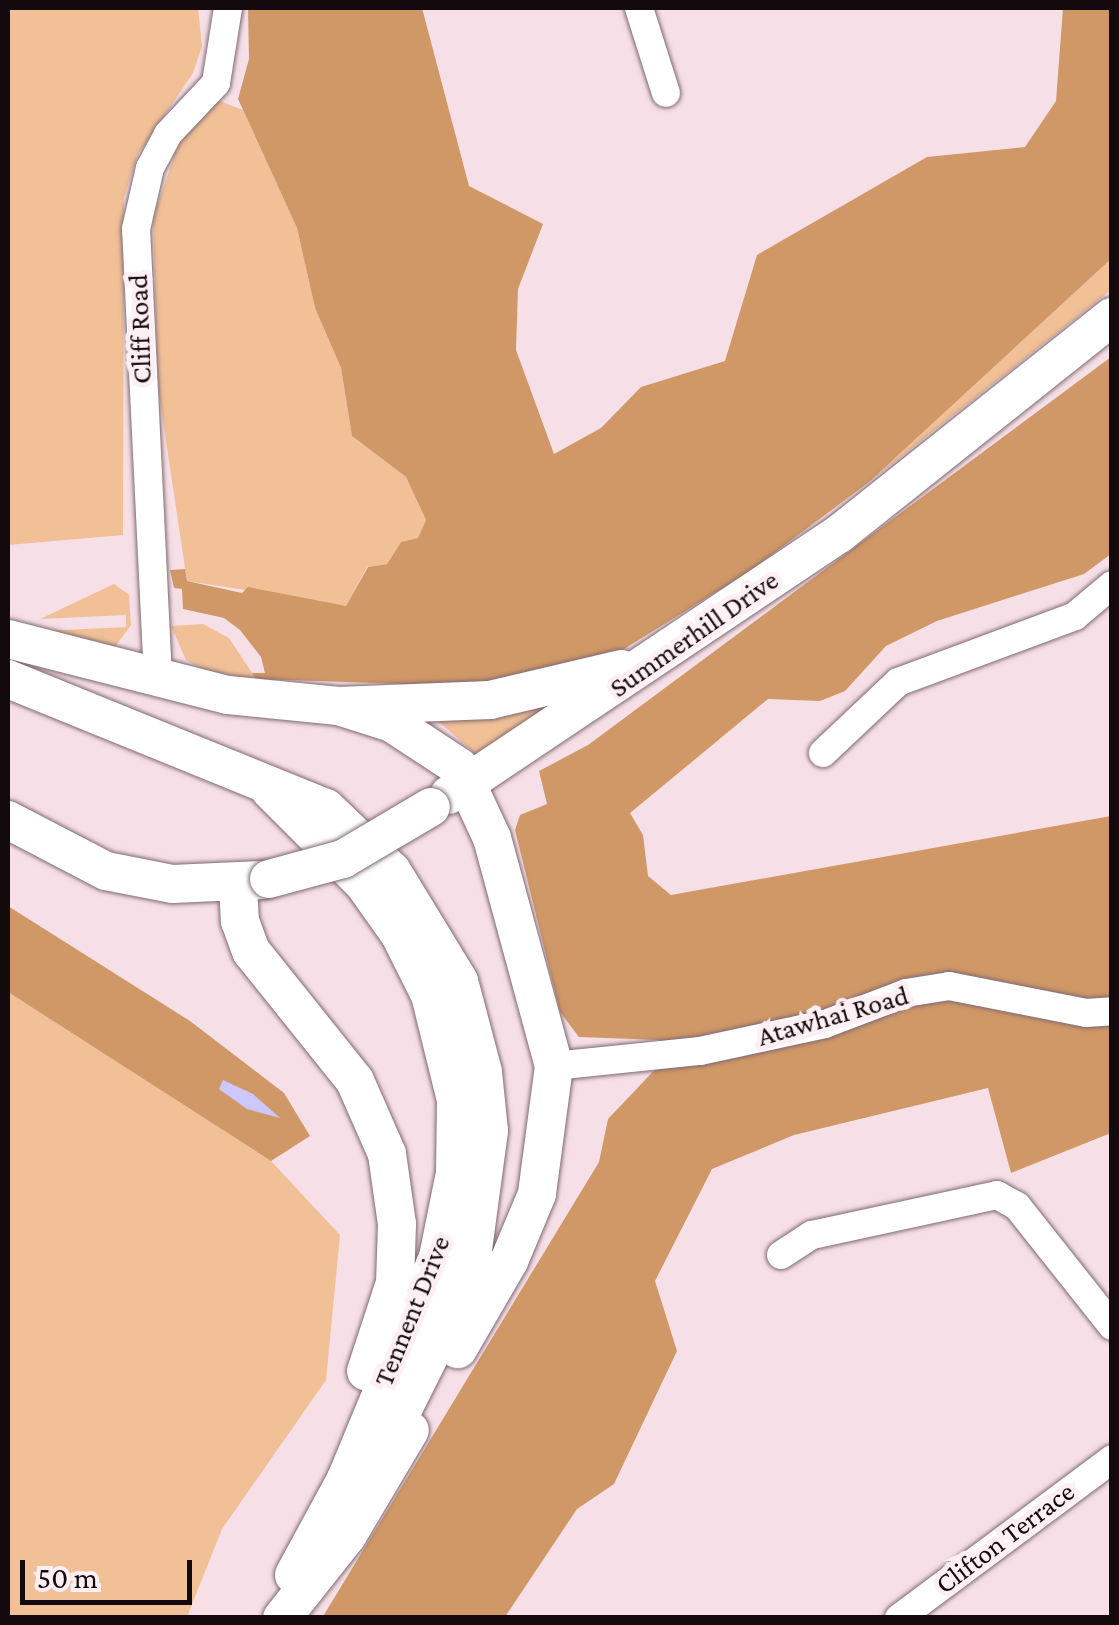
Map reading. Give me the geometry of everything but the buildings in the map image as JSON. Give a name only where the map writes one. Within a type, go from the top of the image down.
[{"type":"main road","name":"Summerhill Drive","points":[[8,820],[106,871],[172,884],[254,882],[344,859],[688,640],[839,534],[1112,317]]},
{"type":"main road","points":[[8,638],[228,695],[338,706],[530,694],[610,674],[688,640]]},
{"type":"main road","name":"Tennent Drive","points":[[8,679],[326,808],[392,871],[459,981],[484,1072],[486,1187],[456,1303],[405,1405],[345,1481],[269,1618]]},
{"type":"main road","points":[[282,1618],[348,1536],[509,1261],[544,1170],[554,1066],[492,838],[468,783],[432,744],[338,706]]},
{"type":"main road","points":[[254,882],[240,921],[252,951],[355,1081],[387,1154],[397,1224],[394,1282],[380,1342],[261,1618]]},
{"type":"street","name":"Cliff Road","points":[[158,678],[136,229],[150,168],[168,134],[216,83],[228,8]]},
{"type":"street","points":[[638,8],[666,93]]},
{"type":"street","points":[[823,753],[898,682],[1075,616],[1112,585]]},
{"type":"street","name":"Atawhai Road","points":[[554,1066],[700,1052],[825,1024],[906,993],[949,986],[1086,1013],[1112,1011]]},
{"type":"street","points":[[781,1254],[812,1235],[996,1195],[1017,1206],[1112,1326]]},
{"type":"street","name":"Clifton Terrace","points":[[900,1618],[1112,1458]]},
{"type":"shaded area","points":[[8,8],[198,8],[202,46],[193,73],[137,156],[124,198],[123,535],[8,545]]},
{"type":"shaded area","points":[[248,8],[422,8],[469,186],[543,224],[518,289],[516,350],[554,454],[601,428],[641,387],[725,361],[757,255],[927,157],[1025,147],[1056,101],[1063,8],[1111,8],[1111,259],[869,482],[750,571],[624,649],[466,686],[256,679],[252,673],[265,673],[261,657],[240,630],[224,618],[183,609],[182,589],[174,588],[170,570],[185,569],[187,581],[242,593],[248,587],[346,606],[368,567],[387,564],[401,542],[418,538],[426,520],[406,477],[352,436],[341,368],[315,308],[297,228],[238,99],[249,59]]},
{"type":"shaded area","points":[[217,100],[243,110],[297,228],[315,308],[341,368],[352,436],[406,477],[426,520],[418,539],[401,542],[387,564],[367,567],[346,606],[187,581],[158,388],[153,218],[180,139]]},
{"type":"shaded area","points":[[1111,259],[1111,290],[869,482]]},
{"type":"shaded area","points":[[1111,357],[1111,554],[1084,574],[937,621],[886,646],[845,691],[820,701],[768,699],[630,813],[643,835],[648,876],[671,895],[1111,816],[1111,1133],[1011,1173],[988,1088],[794,1135],[712,1169],[655,1281],[677,1351],[614,1484],[577,1509],[505,1617],[322,1618],[599,1162],[608,1119],[664,1060],[659,1040],[579,1037],[560,1012],[515,830],[520,815],[547,804],[539,771],[588,745]]},
{"type":"shaded area","points":[[114,584],[129,595],[131,625],[114,648],[23,632],[126,627],[126,615],[40,619]]},
{"type":"shaded area","points":[[203,624],[229,638],[256,679],[211,673],[186,660],[171,626]]},
{"type":"shaded area","points":[[571,692],[477,755],[438,721],[410,710]]},
{"type":"shaded area","points":[[8,906],[190,1021],[284,1093],[310,1136],[271,1161],[8,992]]},
{"type":"shaded area","points":[[8,992],[271,1161],[340,1235],[326,1380],[222,1529],[187,1617],[8,1617]]},
{"type":"shaded area","points":[[223,1080],[253,1094],[280,1118],[247,1109],[219,1089]]}]
